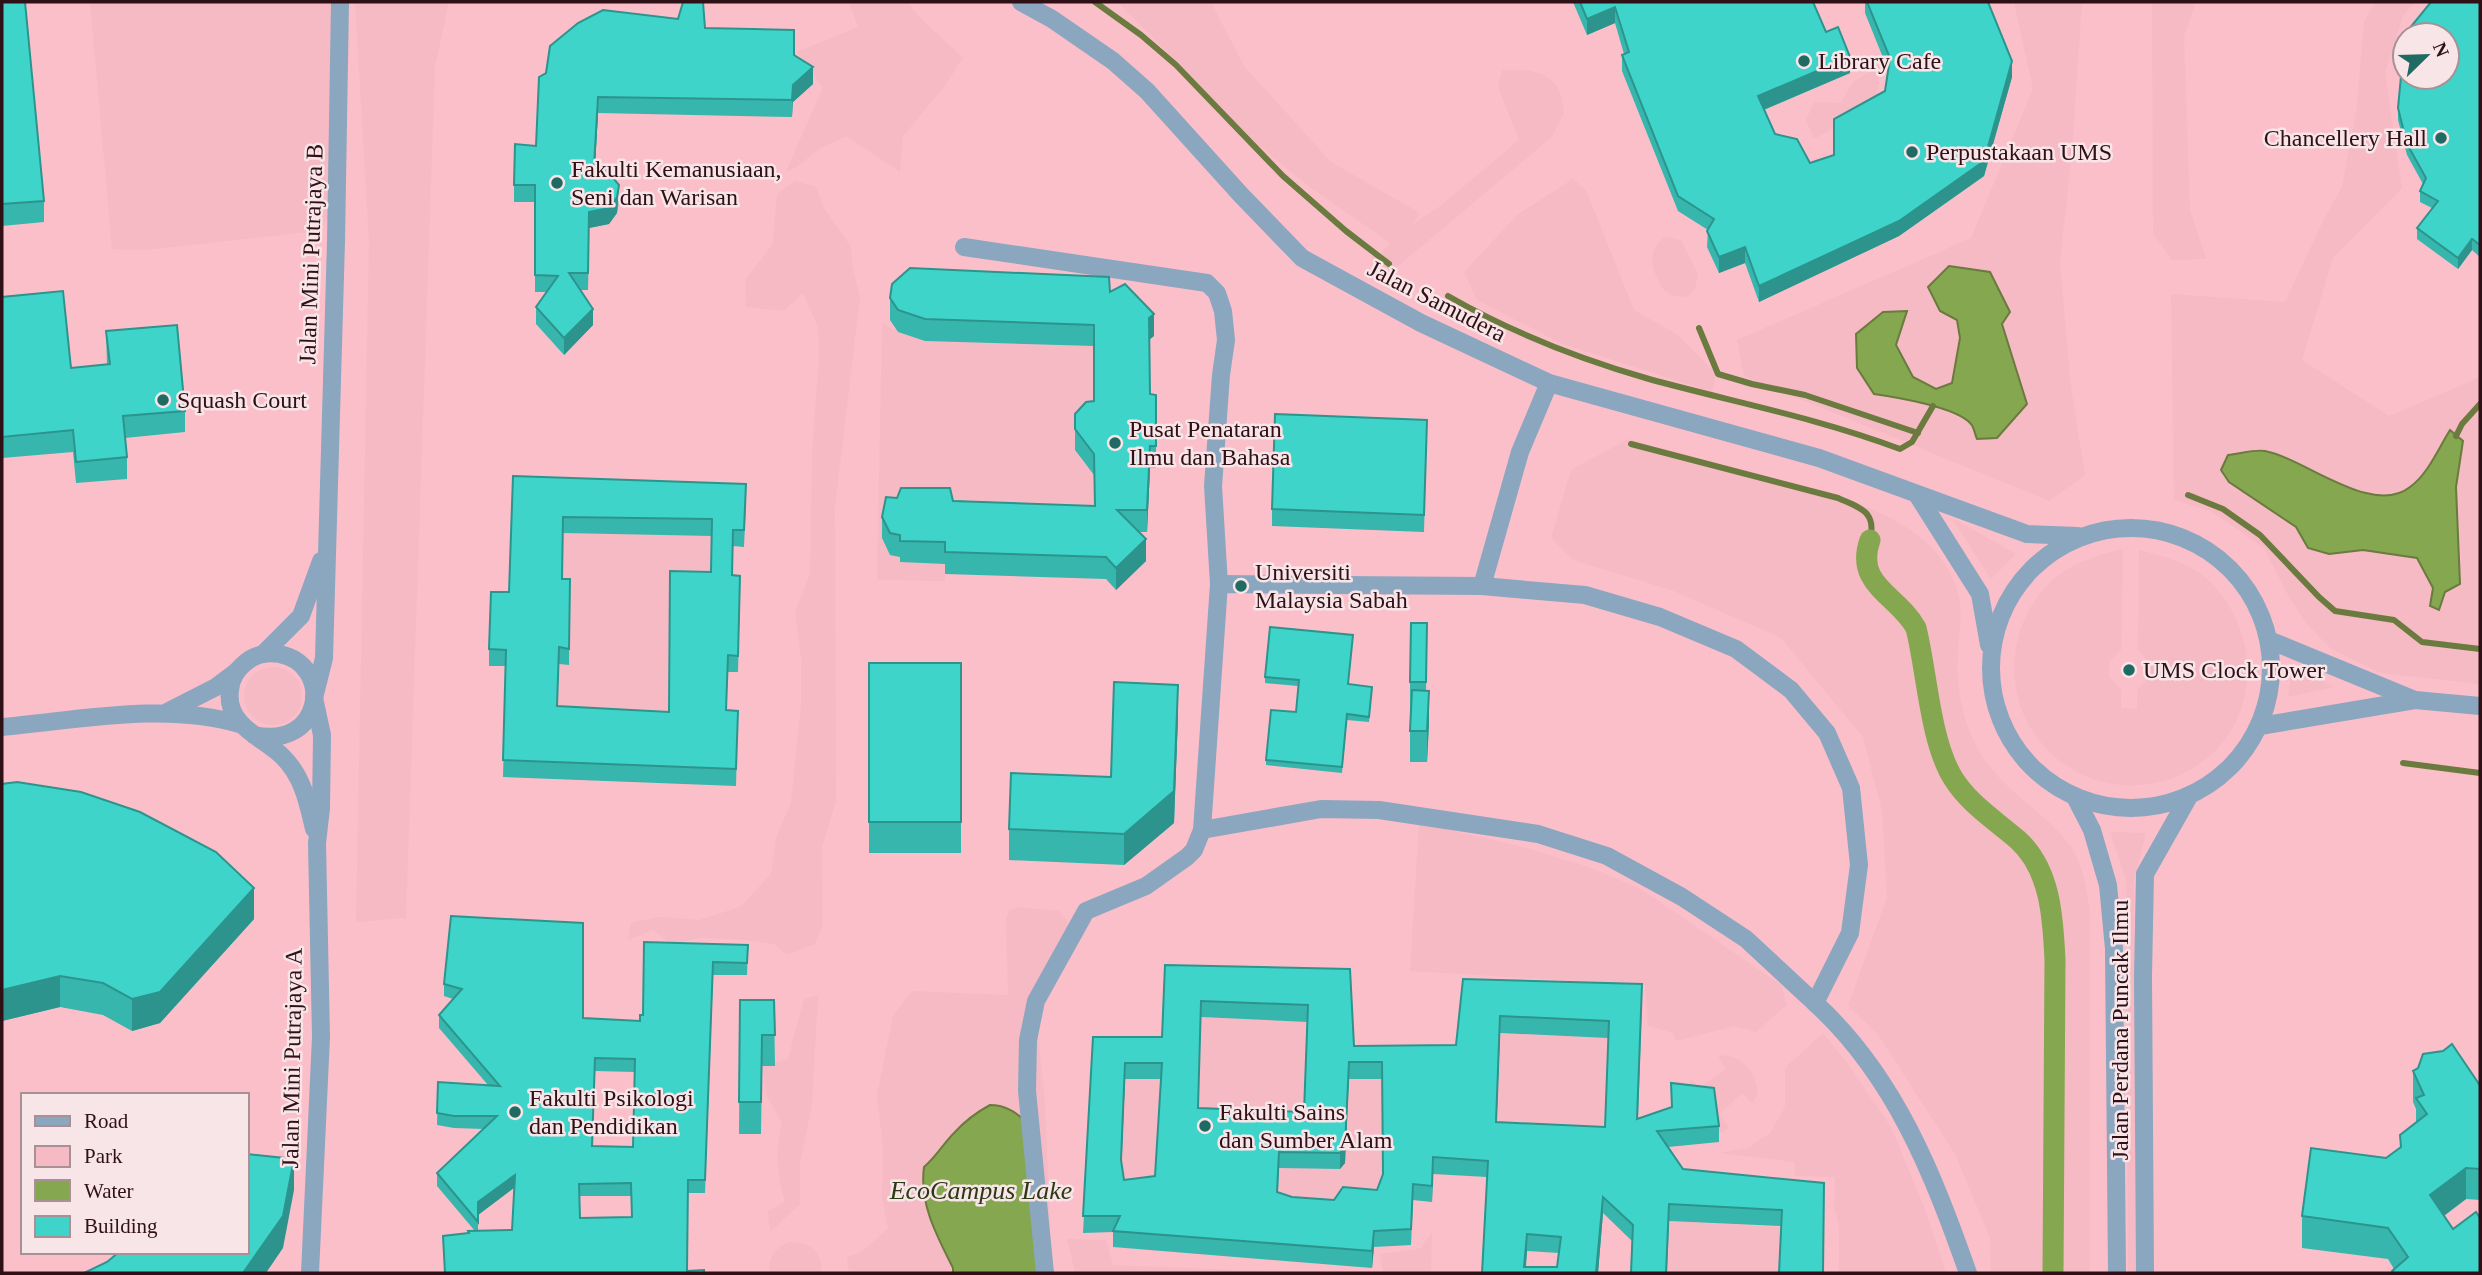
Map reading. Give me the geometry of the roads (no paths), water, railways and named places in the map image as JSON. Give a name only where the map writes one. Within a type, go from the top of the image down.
[{"type":"street","name":"Jalan Mini Putrajaya B","points":[[314,698],[324,658],[325,549],[336,254],[340,2]]},
{"type":"street","name":"Jalan Samudera","points":[[1021,2],[1052,19],[1112,61],[1147,91],[1302,258],[1421,323],[1549,383],[1819,458],[2027,534],[2078,536]]},
{"type":"street","points":[[964,247],[1207,282],[1217,293],[1223,311],[1226,340],[1213,486],[1219,584],[1202,830],[1194,850],[1146,886],[1086,911],[1036,1001],[1028,1040],[1027,1091],[1045,1273]]},
{"type":"street","points":[[1482,586],[1520,452],[1549,383]]},
{"type":"street","points":[[1918,496],[1980,594],[1991,657],[1992,692],[2002,725],[2020,755],[2045,780],[2075,797],[2112,808],[2151,808],[2188,798],[2231,769],[2260,726],[2271,684],[2269,640],[2257,606],[2238,576],[2211,552],[2179,535],[2144,527],[2108,528],[2078,536],[2051,551],[2018,582],[1997,622],[1991,657]]},
{"type":"street","points":[[167,712],[216,687],[244,663],[263,654],[301,616],[325,549]]},
{"type":"street","points":[[1219,584],[1482,586],[1585,595],[1673,622],[1736,649],[1791,690],[1827,733],[1851,788],[1859,865],[1850,933],[1815,1003]]},
{"type":"street","points":[[2269,640],[2415,700]]},
{"type":"street","points":[[263,654],[285,655],[296,660],[310,677],[322,735],[321,808],[317,843]]},
{"type":"street","points":[[236,672],[229,692],[230,704],[240,724]]},
{"type":"street","points":[[254,735],[269,738],[291,734],[307,719],[314,698]]},
{"type":"street","points":[[2260,726],[2415,700],[2480,706]]},
{"type":"street","points":[[2,727],[167,712],[211,716],[240,724],[284,758],[306,792],[317,843]]},
{"type":"street","name":"Jalan Perdana Puncak Ilmu","points":[[2075,797],[2092,830],[2108,885],[2114,949],[2117,1273]]},
{"type":"street","name":"Jalan Perdana Puncak Ilmu","points":[[2145,1273],[2145,874],[2188,798]]},
{"type":"street","points":[[1202,830],[1321,809],[1379,810],[1538,834],[1606,856],[1682,897],[1746,939],[1828,1015],[1871,1067],[1909,1127],[1946,1212],[1968,1273]]},
{"type":"street","name":"Jalan Mini Putrajaya A","points":[[310,1273],[321,1037],[317,843]]},
{"type":"water","points":[[1949,266],[1990,272],[2010,312],[2002,324],[2027,404],[1997,438],[1977,439],[1973,427],[1964,418],[1940,408],[1874,394],[1857,368],[1856,334],[1883,312],[1907,311],[1896,345],[1913,377],[1936,389],[1952,383],[1960,338],[1957,320],[1940,311],[1928,287]]},
{"type":"water","points":[[2450,430],[2463,441],[2456,487],[2460,584],[2445,592],[2439,610],[2430,606],[2433,588],[2417,558],[2363,550],[2329,554],[2308,548],[2296,527],[2229,482],[2221,470],[2228,455],[2265,451],[2358,491],[2377,495],[2395,494],[2416,482]]},
{"type":"water","name":"EcoCampus Lake","points":[[990,1105],[1011,1110],[1029,1124],[1041,1273],[953,1273],[927,1207],[924,1167],[962,1125]]},
{"type":"waterway","points":[[1095,2],[1141,35],[1176,65],[1283,176],[1389,264]]},
{"type":"waterway","points":[[1448,296],[1521,333],[1597,363],[1807,419],[1900,449],[1912,442],[1933,406]]},
{"type":"waterway","points":[[1699,328],[1718,374],[1805,395],[1918,433]]},
{"type":"waterway","points":[[2456,436],[2462,424],[2480,404]]},
{"type":"waterway","points":[[1631,444],[1838,498],[1860,508],[1869,517],[1872,530],[1870,540]]},
{"type":"waterway","points":[[2188,495],[2223,509],[2260,535],[2335,611],[2394,620],[2422,642],[2480,649]]},
{"type":"waterway","points":[[1870,540],[1867,555],[1868,568],[1873,579],[1916,628],[1934,726],[1945,763],[1967,796],[2029,852],[2044,880],[2048,896],[2055,960],[2053,1273]]},
{"type":"waterway","points":[[2403,763],[2480,773]]},
{"type":"place","name":"Library Cafe","points":[[1804,61]]},
{"type":"place","name":"Chancellery Hall","points":[[2441,138]]},
{"type":"place","name":"Perpustakaan UMS","points":[[1912,152]]},
{"type":"place","name":"Fakulti Kemanusiaan, Seni dan Warisan","points":[[557,183]]},
{"type":"place","name":"Squash Court","points":[[163,400]]},
{"type":"place","name":"Pusat Penataran Ilmu dan Bahasa","points":[[1115,443]]},
{"type":"place","name":"Universiti Malaysia Sabah","points":[[1241,586]]},
{"type":"place","name":"UMS Clock Tower","points":[[2129,670]]},
{"type":"place","name":"Fakulti Psikologi dan Pendidikan","points":[[515,1112]]},
{"type":"place","name":"Fakulti Sains dan Sumber Alam","points":[[1205,1126]]}]
